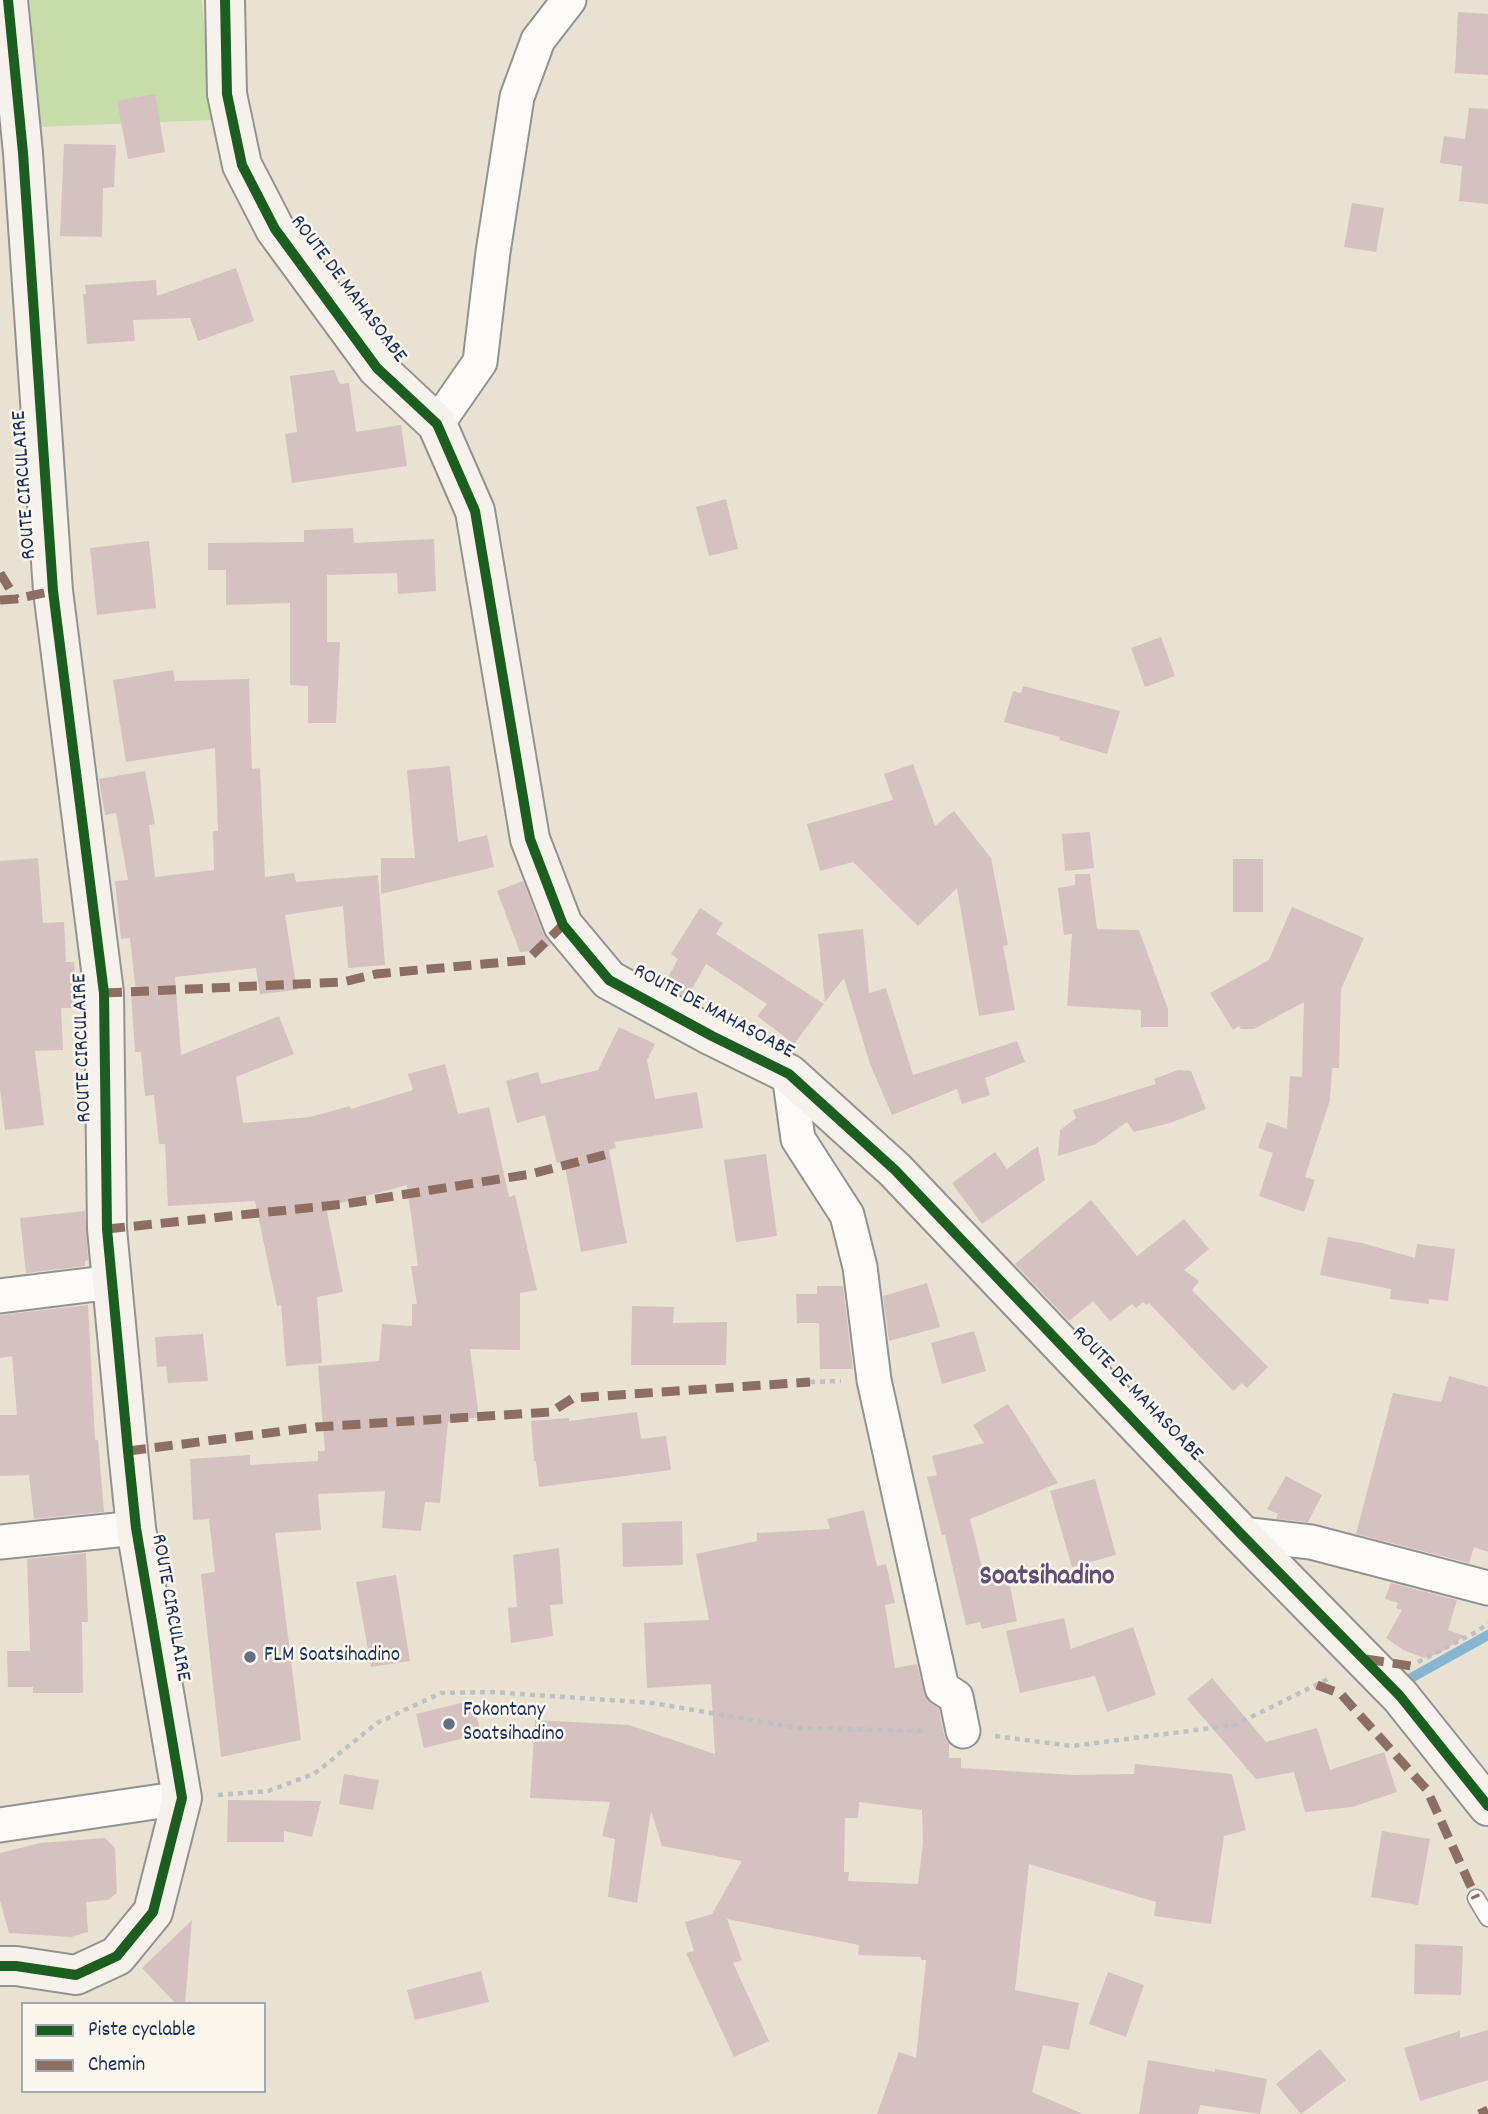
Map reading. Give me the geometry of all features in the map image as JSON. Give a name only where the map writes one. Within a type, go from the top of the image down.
[{"type":"street","name":"ROUTE CIRCULAIRE","points":[[0,1966],[16,1965],[76,1975],[117,1956],[153,1912],[182,1798],[136,1528],[107,1229],[104,993],[53,592],[23,153],[8,0]]},
{"type":"street","name":"ROUTE DE MAHASOABE","points":[[225,0],[227,94],[242,165],[275,229],[377,368],[437,424],[475,511],[530,839],[563,925],[609,980],[789,1074],[895,1170],[1241,1534],[1400,1696],[1488,1806]]},
{"type":"street","points":[[437,424],[480,362],[493,252],[517,97],[538,40],[569,0]]},
{"type":"street","points":[[789,1074],[798,1139],[847,1215],[860,1267],[874,1380],[942,1688],[956,1697],[963,1731]]},
{"type":"street","points":[[0,1296],[113,1283]]},
{"type":"street","points":[[0,1542],[136,1528]]},
{"type":"street","points":[[1241,1534],[1311,1542],[1488,1588]]},
{"type":"street","points":[[0,1825],[182,1798]]},
{"type":"lane","points":[[1476,1898],[1488,1918]]},
{"type":"path","points":[[1411,1666],[1488,1623]]},
{"type":"path","points":[[182,1798],[268,1791],[314,1774],[377,1723],[441,1693],[491,1692],[653,1703],[798,1728],[963,1731],[1072,1746],[1235,1725],[1317,1685],[1362,1658]]},
{"type":"green space","points":[[30,0],[202,0],[212,120],[38,127]]},
{"type":"building","points":[[1458,12],[1488,14],[1488,75],[1455,73]]},
{"type":"building","points":[[155,94],[165,152],[128,159],[117,101]]},
{"type":"building","points":[[1469,108],[1488,109],[1488,204],[1459,201],[1462,166],[1440,163],[1444,136],[1465,139]]},
{"type":"building","points":[[64,144],[116,145],[114,187],[103,188],[102,237],[60,236]]},
{"type":"building","points":[[1352,203],[1384,208],[1376,252],[1344,247]]},
{"type":"building","points":[[236,268],[254,321],[198,341],[190,318],[133,320],[135,341],[87,344],[83,294],[86,294],[85,285],[156,280],[157,296]]},
{"type":"building","points":[[334,370],[340,384],[349,383],[356,432],[401,425],[407,466],[292,483],[285,434],[297,432],[290,376]]},
{"type":"building","points":[[726,499],[738,549],[709,556],[696,507]]},
{"type":"building","points":[[353,528],[354,543],[434,539],[436,591],[398,594],[397,573],[327,575],[327,642],[340,642],[336,723],[308,723],[308,686],[290,685],[290,603],[226,605],[226,570],[208,570],[208,543],[304,542],[304,530]]},
{"type":"building","points":[[149,541],[156,608],[97,615],[90,548]]},
{"type":"building","points":[[1161,637],[1175,676],[1145,687],[1131,648]]},
{"type":"building","points":[[173,670],[175,681],[249,679],[252,769],[260,768],[265,877],[294,873],[296,882],[378,875],[385,965],[348,968],[343,906],[285,915],[297,990],[260,994],[256,968],[175,977],[181,1055],[279,1016],[294,1054],[236,1077],[243,1123],[310,1117],[350,1106],[351,1109],[413,1090],[408,1074],[445,1064],[458,1114],[489,1107],[509,1197],[515,1195],[537,1290],[520,1293],[520,1350],[470,1349],[479,1417],[448,1422],[440,1503],[425,1502],[421,1531],[382,1528],[385,1491],[318,1494],[321,1530],[275,1533],[301,1740],[221,1757],[201,1574],[215,1572],[209,1519],[193,1520],[190,1459],[250,1455],[250,1465],[318,1461],[318,1451],[325,1451],[318,1366],[379,1361],[382,1324],[412,1326],[412,1304],[417,1304],[411,1266],[418,1266],[407,1185],[326,1207],[343,1292],[317,1297],[322,1363],[286,1366],[281,1305],[277,1306],[255,1201],[168,1206],[165,1144],[159,1144],[154,1095],[145,1096],[141,1052],[135,1052],[131,994],[136,993],[130,938],[121,939],[115,881],[128,880],[116,813],[105,815],[99,779],[145,771],[155,824],[149,825],[155,877],[214,870],[213,831],[218,831],[215,748],[126,762],[113,680]]},
{"type":"building","points":[[1023,686],[1120,711],[1107,754],[1059,740],[1060,737],[1004,722],[1013,691],[1021,693]]},
{"type":"building","points":[[913,764],[935,826],[954,811],[991,858],[1008,945],[1003,946],[1015,1010],[979,1016],[957,888],[918,926],[853,862],[820,871],[807,824],[893,800],[884,774]]},
{"type":"building","points":[[450,766],[458,842],[487,835],[494,867],[381,894],[381,858],[415,858],[407,770]]},
{"type":"building","points":[[1090,832],[1094,868],[1065,871],[1062,834]]},
{"type":"building","points":[[38,858],[43,923],[64,922],[66,962],[74,962],[77,1008],[61,1008],[63,1050],[35,1051],[44,1125],[5,1130],[0,1089],[0,861]]},
{"type":"building","points":[[1233,859],[1263,859],[1263,912],[1233,912]]},
{"type":"building","points":[[1075,874],[1090,874],[1097,929],[1139,930],[1168,1009],[1168,1027],[1141,1027],[1141,1010],[1067,1006],[1072,934],[1064,935],[1058,888],[1075,885]]},
{"type":"building","points":[[523,881],[543,933],[551,945],[535,951],[520,952],[497,891]]},
{"type":"building","points":[[1292,907],[1364,938],[1341,989],[1339,1068],[1332,1068],[1330,1100],[1305,1177],[1315,1180],[1304,1212],[1259,1196],[1273,1153],[1258,1148],[1267,1122],[1287,1129],[1290,1076],[1302,1077],[1304,1002],[1254,1029],[1241,1029],[1239,1026],[1233,1030],[1210,993],[1269,960]]},
{"type":"building","points":[[700,908],[723,923],[716,934],[824,1004],[794,1044],[757,1016],[767,1004],[706,964],[687,998],[664,985],[678,959],[671,954]]},
{"type":"building","points":[[863,929],[869,993],[886,988],[913,1075],[1017,1041],[1025,1062],[985,1078],[990,1095],[962,1104],[957,1089],[892,1115],[870,1064],[844,978],[825,1002],[818,934]]},
{"type":"building","points":[[619,1027],[655,1044],[647,1060],[655,1099],[697,1092],[703,1128],[614,1142],[616,1148],[609,1150],[627,1243],[581,1252],[564,1161],[557,1163],[545,1115],[517,1123],[506,1081],[538,1072],[541,1084],[598,1070]]},
{"type":"building","points":[[1178,1070],[1191,1071],[1206,1109],[1170,1123],[1134,1132],[1127,1122],[1096,1144],[1058,1156],[1060,1130],[1076,1118],[1073,1110],[1156,1084],[1154,1079]]},
{"type":"building","points":[[1038,1146],[1045,1180],[982,1224],[952,1183],[995,1152],[1007,1169]]},
{"type":"building","points":[[766,1154],[777,1236],[736,1242],[724,1160]]},
{"type":"building","points":[[1091,1200],[1137,1256],[1184,1219],[1209,1249],[1184,1270],[1199,1281],[1192,1290],[1268,1367],[1247,1388],[1242,1383],[1233,1391],[1149,1303],[1146,1305],[1143,1302],[1136,1308],[1132,1304],[1110,1321],[1093,1301],[1069,1321],[1015,1264]]},
{"type":"building","points":[[85,1211],[88,1260],[85,1261],[85,1266],[26,1273],[20,1218]]},
{"type":"building","points":[[1328,1237],[1362,1243],[1415,1258],[1417,1244],[1455,1249],[1448,1301],[1429,1299],[1429,1304],[1390,1299],[1391,1289],[1320,1275]]},
{"type":"building","points":[[927,1283],[940,1327],[889,1341],[883,1296]]},
{"type":"building","points":[[817,1286],[843,1286],[853,1369],[820,1369],[819,1323],[797,1323],[796,1294],[817,1294]]},
{"type":"building","points":[[88,1305],[95,1440],[98,1440],[104,1512],[34,1519],[29,1475],[0,1476],[0,1415],[17,1415],[12,1356],[0,1358],[0,1315]]},
{"type":"building","points":[[632,1306],[674,1307],[673,1323],[727,1322],[726,1365],[631,1365]]},
{"type":"building","points":[[974,1331],[986,1371],[942,1384],[931,1343]]},
{"type":"building","points":[[203,1334],[208,1381],[168,1383],[166,1366],[157,1367],[155,1337]]},
{"type":"building","points":[[1449,1376],[1488,1387],[1488,1552],[1474,1547],[1469,1563],[1356,1534],[1393,1393],[1441,1402]]},
{"type":"building","points":[[1008,1404],[1058,1483],[970,1519],[984,1575],[1007,1571],[1017,1621],[982,1629],[980,1622],[966,1625],[945,1535],[942,1535],[927,1477],[937,1475],[932,1456],[984,1443],[973,1425]]},
{"type":"building","points":[[637,1412],[641,1439],[666,1436],[671,1470],[539,1487],[531,1421],[569,1418],[569,1421]]},
{"type":"building","points":[[1286,1476],[1322,1495],[1308,1522],[1276,1519],[1278,1514],[1267,1509]]},
{"type":"building","points":[[1095,1479],[1116,1555],[1072,1567],[1050,1491]]},
{"type":"building","points":[[864,1510],[877,1566],[886,1564],[895,1603],[885,1605],[895,1668],[917,1664],[924,1693],[939,1709],[944,1735],[949,1744],[949,1758],[961,1758],[961,1768],[1073,1775],[1134,1774],[1135,1764],[1232,1774],[1246,1830],[1224,1836],[1211,1924],[1154,1916],[1156,1902],[1029,1864],[1015,1990],[1079,2003],[1069,2050],[1043,2045],[1032,2092],[1083,2114],[877,2114],[899,2052],[916,2058],[926,1960],[921,1960],[921,1957],[858,1955],[859,1945],[727,1919],[742,1960],[733,1963],[769,2041],[734,2057],[686,1953],[694,1951],[685,1922],[712,1914],[742,1861],[662,1846],[651,1811],[637,1903],[608,1897],[615,1839],[602,1836],[610,1802],[530,1798],[535,1720],[629,1725],[715,1754],[711,1684],[647,1688],[644,1623],[709,1620],[696,1554],[757,1541],[757,1533],[830,1529],[827,1519]],"holes":[[[859,1802],[922,1810],[923,1843],[918,1884],[848,1881],[849,1872],[844,1872],[845,1818],[858,1818]]]},
{"type":"building","points":[[682,1521],[683,1565],[623,1567],[622,1523]]},
{"type":"building","points":[[559,1548],[563,1604],[550,1605],[553,1636],[511,1643],[508,1608],[517,1607],[513,1555]]},
{"type":"building","points":[[86,1553],[88,1622],[82,1622],[83,1693],[33,1693],[33,1687],[8,1687],[7,1651],[30,1651],[27,1559]]},
{"type":"building","points":[[396,1575],[410,1661],[371,1667],[356,1582]]},
{"type":"building","points":[[1391,1583],[1457,1600],[1448,1630],[1465,1636],[1438,1654],[1424,1658],[1403,1650],[1386,1638],[1402,1610],[1396,1608],[1398,1603],[1385,1599]]},
{"type":"building","points":[[1064,1618],[1071,1649],[1133,1627],[1156,1695],[1107,1712],[1095,1676],[1020,1693],[1006,1631]]},
{"type":"building","points":[[1212,1678],[1266,1742],[1317,1728],[1330,1770],[1384,1752],[1397,1792],[1352,1807],[1305,1812],[1294,1772],[1256,1779],[1187,1699]]},
{"type":"building","name":"Fokontany Soatsihadino","points":[[473,1700],[481,1734],[424,1748],[416,1714]]},
{"type":"building","points":[[344,1774],[379,1780],[373,1810],[339,1804]]},
{"type":"building","points":[[228,1800],[321,1801],[312,1837],[284,1831],[284,1842],[227,1842]]},
{"type":"building","points":[[1382,1831],[1430,1839],[1418,1905],[1371,1897]]},
{"type":"building","points":[[105,1838],[115,1848],[117,1893],[108,1900],[86,1902],[88,1932],[71,1937],[9,1933],[0,1901],[0,1853],[40,1843]]},
{"type":"building","points":[[192,1920],[185,2002],[174,2002],[142,1968]]},
{"type":"building","points":[[1415,1944],[1463,1946],[1461,1995],[1414,1994]]},
{"type":"building","points":[[481,1971],[489,2002],[415,2020],[407,1990]]},
{"type":"building","points":[[1108,1972],[1144,1985],[1126,2037],[1089,2024]]},
{"type":"building","points":[[1488,2030],[1488,2080],[1420,2101],[1404,2048],[1460,2031],[1460,2038]]},
{"type":"building","points":[[1320,2049],[1346,2080],[1301,2114],[1276,2084]]},
{"type":"building","points":[[1148,2060],[1267,2079],[1260,2114],[1200,2105],[1198,2114],[1139,2114]]},
{"type":"waterway","points":[[1411,1678],[1488,1635]]},
{"type":"marked path","points":[[0,573],[16,599]]},
{"type":"marked path","points":[[0,600],[53,591]]},
{"type":"marked path","points":[[104,993],[343,982],[376,974],[527,960],[563,925]]},
{"type":"marked path","points":[[107,1229],[345,1204],[531,1174],[612,1153]]},
{"type":"marked path","points":[[128,1451],[316,1427],[551,1412],[573,1398],[810,1382]]},
{"type":"marked path","points":[[1366,1659],[1411,1666]]},
{"type":"marked path","points":[[1317,1685],[1341,1694],[1427,1790],[1476,1898]]},
{"type":"marked path","points":[[1479,2114],[1488,2110]]},
{"type":"cycle path","points":[[0,1966],[76,1975],[117,1956],[153,1912],[182,1798],[136,1528],[128,1451],[107,1229],[104,993],[53,591],[23,153],[8,0]]},
{"type":"cycle path","points":[[225,0],[227,94],[242,165],[275,229],[377,368],[437,424],[475,511],[530,839],[563,925],[609,980],[789,1074],[895,1170],[1241,1534],[1400,1696],[1488,1806]]},
{"type":"place","name":"FLM Soatsihadino","points":[[250,1657]]},
{"type":"place","name":"Fokontany Soatsihadino","points":[[449,1724]]},
{"type":"district","name":"Soatsihadino","points":[[1047,1579]]}]
